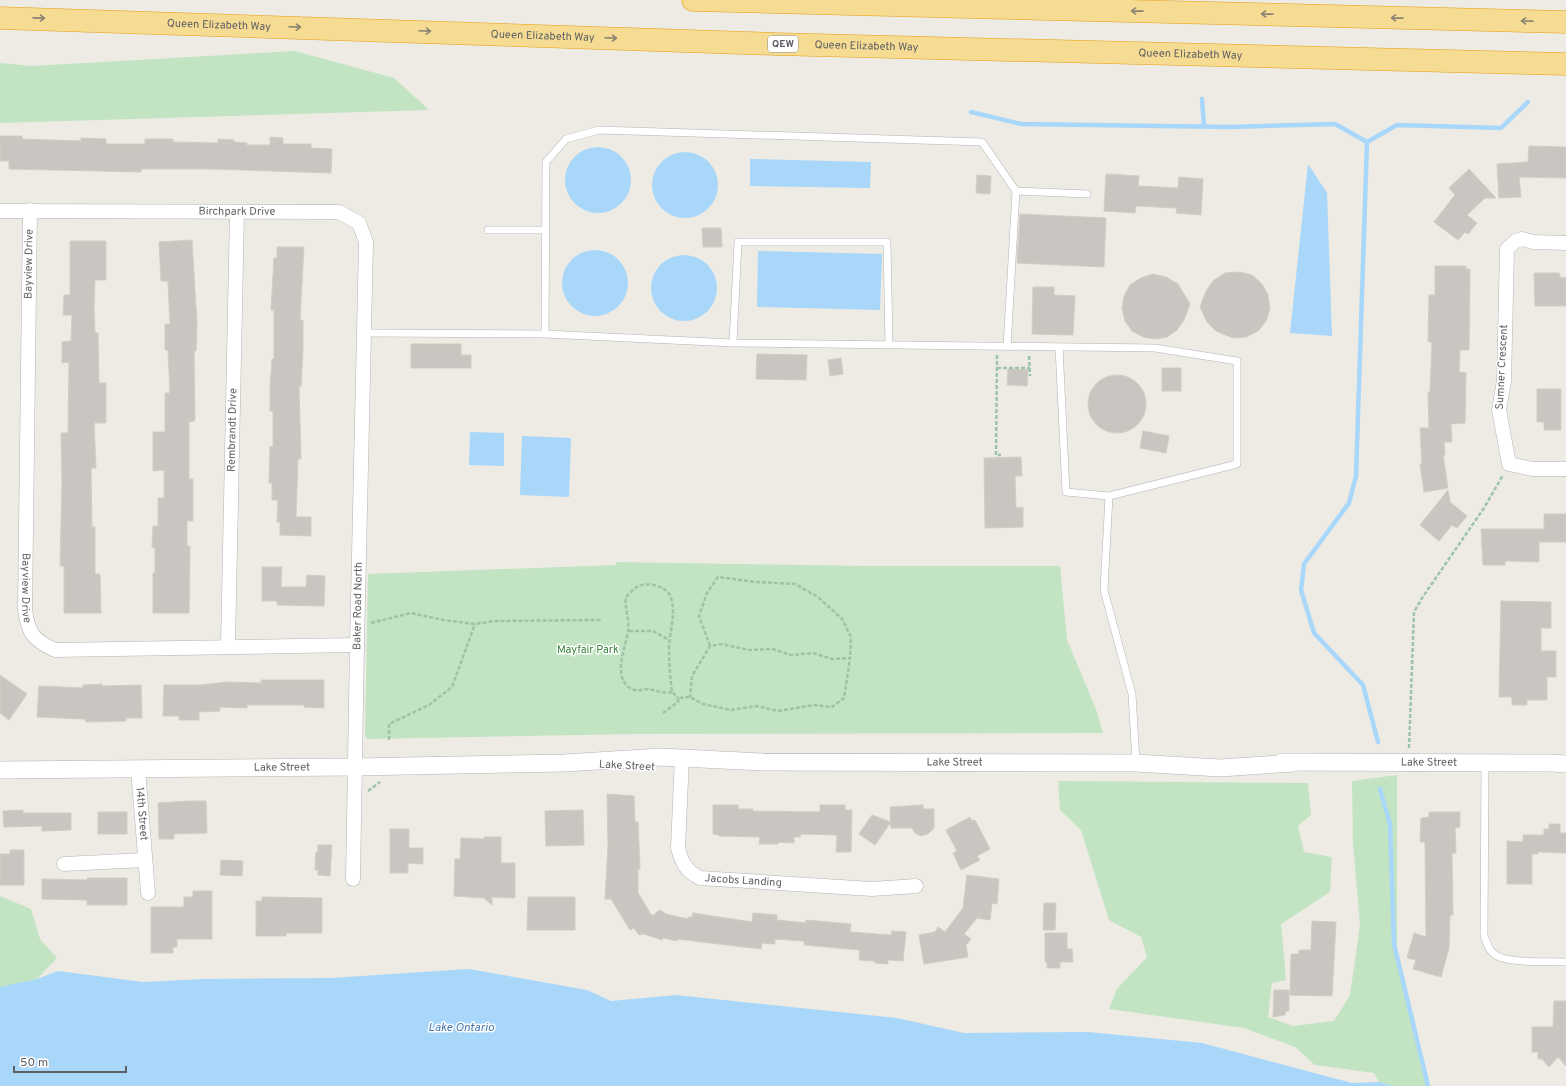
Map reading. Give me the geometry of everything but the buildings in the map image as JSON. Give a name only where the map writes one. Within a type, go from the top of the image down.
[{"type":"highway","points":[[693,0],[1566,22]]},
{"type":"highway","name":"Queen Elizabeth Way","points":[[0,18],[775,44],[1566,64]]},
{"type":"street","name":"Birchpark Drive","points":[[0,211],[30,210],[237,213],[339,212],[359,223],[366,242],[365,333]]},
{"type":"street","name":"Bayview Drive","points":[[30,210],[25,609],[28,626],[39,643],[55,650],[356,644]]},
{"type":"street","name":"Rembrandt Drive","points":[[228,646],[237,213]]},
{"type":"street","name":"Sumner Crescent","points":[[1509,464],[1499,410],[1504,381],[1507,249],[1516,241],[1522,239],[1533,242],[1566,243]]},
{"type":"street","name":"Baker Road North","points":[[353,879],[356,644],[365,333]]},
{"type":"street","points":[[1509,464],[1532,469],[1566,469]]},
{"type":"street","name":"Lake Street","points":[[0,770],[681,762],[1142,763],[1220,758],[1293,763],[1566,764]]},
{"type":"street","name":"Jacobs Landing","points":[[681,762],[678,848],[682,862],[690,873],[700,878],[872,889],[916,886]]},
{"type":"street","name":"14th Street","points":[[138,769],[148,893]]},
{"type":"street","points":[[64,864],[145,860]]},
{"type":"lane","points":[[545,334],[546,162],[566,139],[599,130],[982,142],[1016,191],[1007,347]]},
{"type":"lane","points":[[1016,191],[1087,194]]},
{"type":"lane","points":[[488,230],[545,230]]},
{"type":"lane","points":[[733,343],[738,242],[887,242],[889,345]]},
{"type":"lane","points":[[365,333],[545,334],[733,343],[1155,348],[1237,360],[1237,464],[1109,496],[1066,492],[1059,347]]},
{"type":"lane","points":[[1109,496],[1104,590],[1132,694],[1142,763]]},
{"type":"lane","points":[[1485,763],[1484,935],[1488,947],[1495,955],[1505,959],[1565,962]]},
{"type":"path","points":[[997,347],[996,455],[1001,455]]},
{"type":"path","points":[[1029,347],[1030,376]]},
{"type":"path","points":[[997,368],[1030,368]]},
{"type":"path","points":[[1409,749],[1414,612],[1484,508],[1509,464]]},
{"type":"path","points":[[672,692],[669,661],[672,598],[666,589],[646,584],[637,586],[626,597],[625,603],[628,631],[621,668],[627,686],[636,690],[646,689],[672,692],[678,698],[690,697],[703,704],[731,710],[756,706],[778,711],[814,705],[832,707],[844,698],[850,658],[851,637],[842,619],[818,597],[795,584],[756,582],[718,577],[708,593],[699,616],[710,646]]},
{"type":"path","points":[[370,623],[411,613],[443,620],[475,624],[494,621],[602,620]]},
{"type":"path","points":[[388,740],[389,724],[429,705],[452,687],[475,624]]},
{"type":"path","points":[[628,631],[653,631],[670,640]]},
{"type":"path","points":[[690,697],[692,676],[710,646],[722,644],[748,650],[773,649],[791,654],[814,653],[832,659],[850,658]]},
{"type":"path","points":[[663,713],[678,702],[678,698]]},
{"type":"path","points":[[355,794],[366,792],[383,780]]},
{"type":"green space","points":[[295,51],[394,78],[429,110],[0,123],[0,63],[31,66]]},
{"type":"green space","name":"Mayfair Park","points":[[616,562],[862,566],[1060,566],[1067,640],[1096,709],[1103,733],[635,734],[367,739],[365,735],[368,574],[616,565]]},
{"type":"green space","points":[[1397,775],[1397,956],[1428,1086],[1393,1086],[1379,1082],[1374,1073],[1315,1065],[1295,1047],[1244,1028],[1109,1009],[1117,989],[1147,957],[1141,937],[1109,920],[1081,830],[1060,810],[1058,781],[1308,783],[1311,815],[1298,826],[1304,852],[1332,857],[1330,892],[1281,924],[1286,980],[1272,983],[1268,1017],[1293,1026],[1334,1021],[1350,995],[1360,925],[1353,843],[1352,781]]},
{"type":"green space","points":[[0,896],[31,909],[40,939],[57,958],[37,979],[5,988],[0,987]]},
{"type":"water","points":[[598,147],[610,150],[621,157],[628,168],[631,180],[628,192],[621,203],[610,210],[598,213],[586,210],[575,203],[568,192],[565,180],[568,168],[575,157],[586,150]]},
{"type":"water","points":[[685,152],[697,155],[708,162],[715,173],[718,185],[715,197],[708,208],[697,215],[685,218],[673,215],[662,208],[655,197],[652,185],[655,173],[662,162],[673,155]]},
{"type":"water","points":[[750,159],[871,162],[870,188],[750,186]]},
{"type":"water","points":[[1308,164],[1327,193],[1332,336],[1290,333]]},
{"type":"water","points":[[595,250],[607,253],[618,260],[625,271],[628,283],[625,295],[618,306],[607,313],[595,316],[583,313],[572,306],[565,295],[562,283],[565,271],[572,260],[583,253]]},
{"type":"water","points":[[758,251],[882,254],[880,310],[757,307]]},
{"type":"water","points":[[684,255],[696,258],[707,265],[714,276],[717,288],[714,300],[707,311],[696,318],[684,321],[672,318],[661,311],[654,300],[651,288],[654,276],[661,265],[672,258]]},
{"type":"water","points":[[470,432],[504,433],[504,466],[469,465]]},
{"type":"water","points":[[522,436],[571,438],[569,497],[520,495]]},
{"type":"water","name":"Lake Ontario","points":[[469,969],[587,990],[611,1001],[676,995],[897,1018],[964,1033],[1088,1032],[1202,1043],[1352,1083],[1379,1082],[1393,1086],[0,1086],[0,987],[37,979],[58,971],[143,982],[203,979],[331,978]]},
{"type":"waterway","points":[[1202,99],[1204,126]]},
{"type":"waterway","points":[[1367,142],[1397,125],[1501,128],[1528,102]]},
{"type":"waterway","points":[[971,112],[1021,124],[1230,127],[1335,124],[1367,142]]},
{"type":"waterway","points":[[1367,142],[1356,476],[1349,503],[1304,564],[1301,590],[1314,633],[1363,685],[1378,742]]},
{"type":"waterway","points":[[1380,789],[1390,824],[1394,944],[1428,1086]]}]
